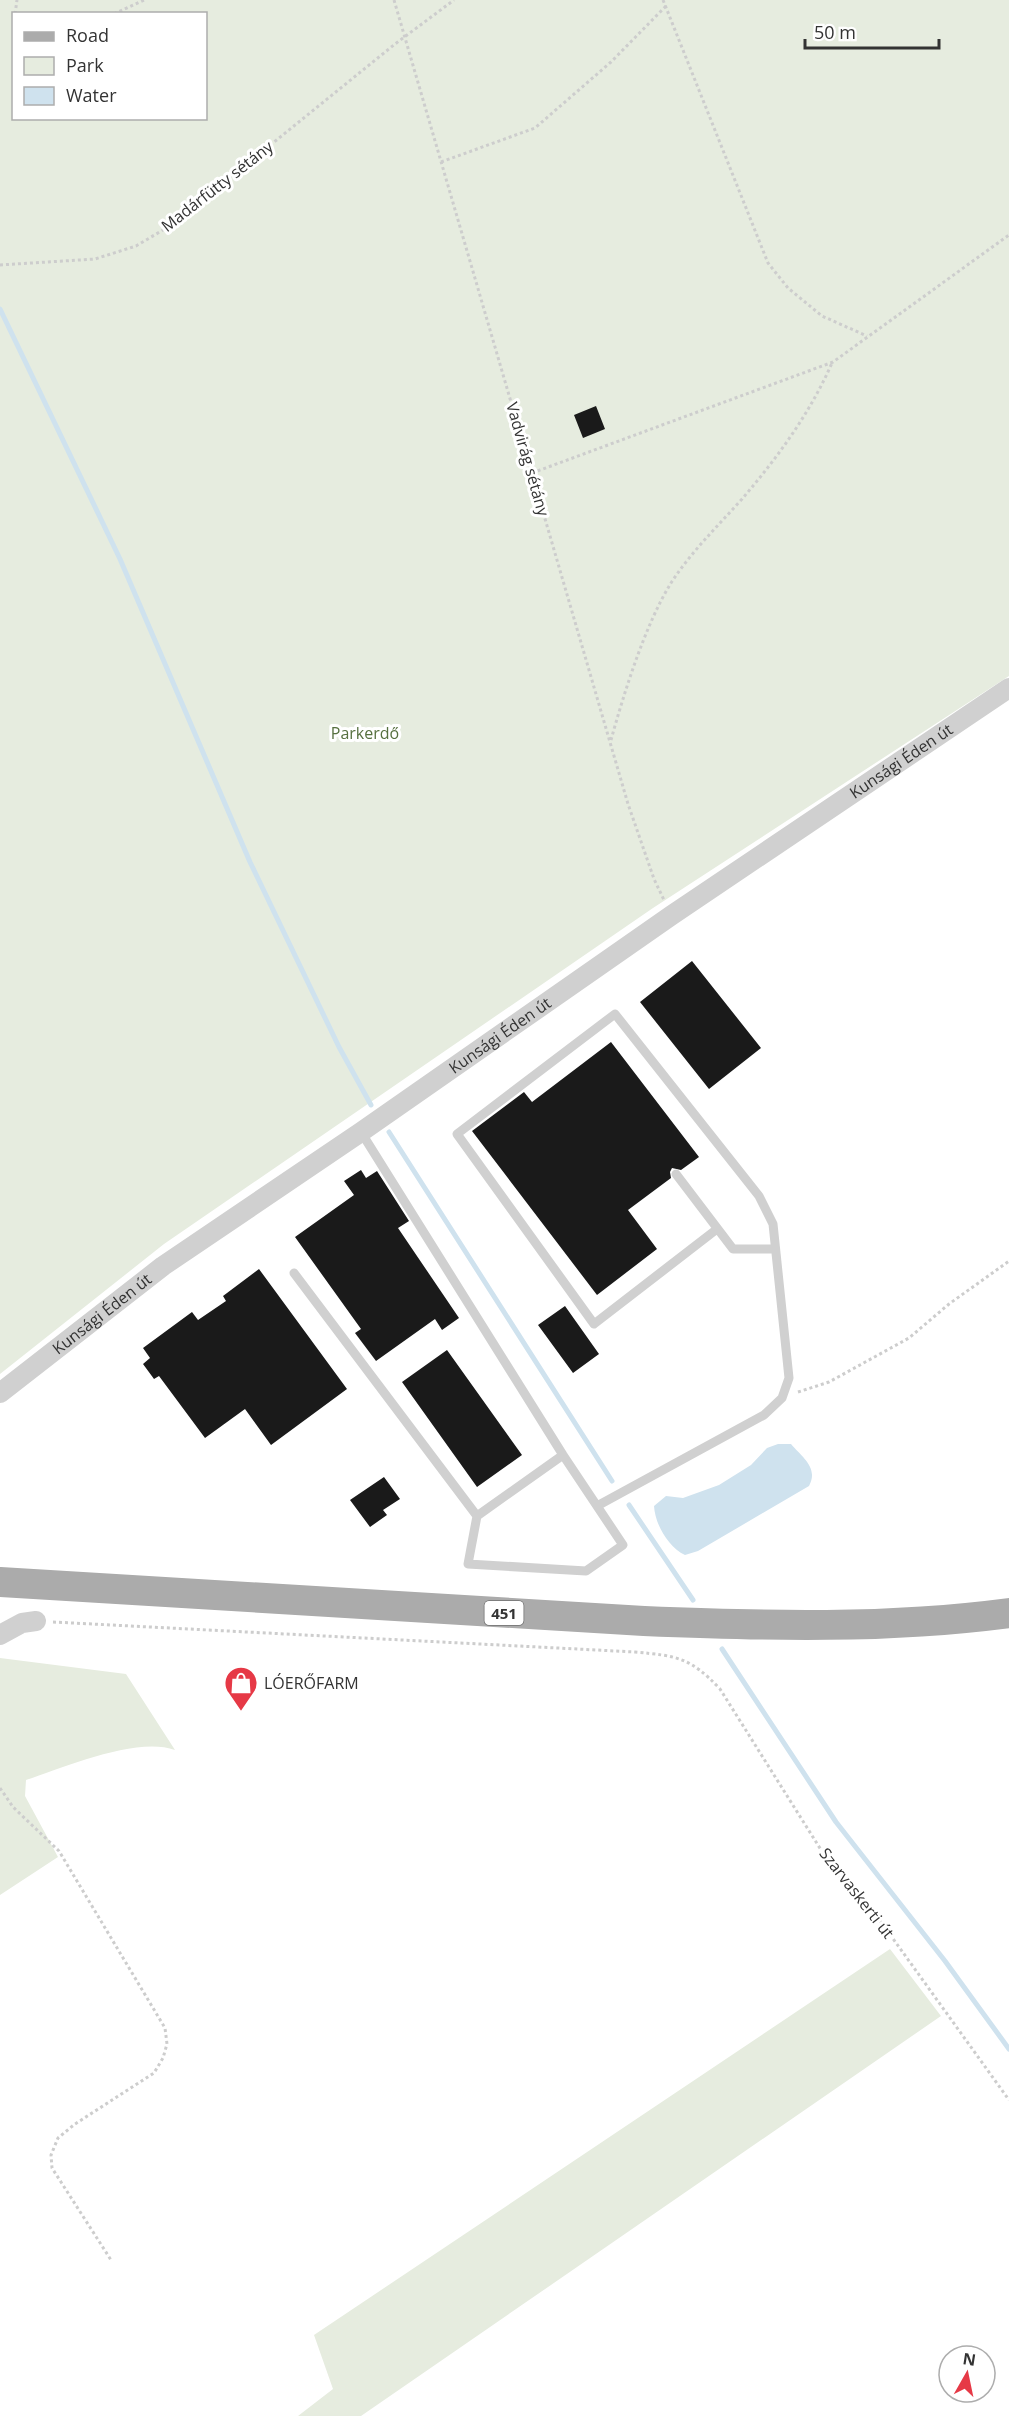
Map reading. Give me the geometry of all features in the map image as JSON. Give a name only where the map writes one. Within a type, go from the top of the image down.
[{"type":"main road","name":"451","points":[[0,1582],[644,1621],[732,1624],[880,1624],[1009,1613]]},
{"type":"street","name":"Kunsági Éden út","points":[[0,1393],[163,1266],[361,1132],[672,915],[1009,688]]},
{"type":"street","points":[[0,1635],[22,1623],[36,1621]]},
{"type":"lane","points":[[597,1506],[764,1415],[782,1398],[789,1378],[773,1224],[759,1196],[615,1014],[457,1134],[594,1324],[717,1229]]},
{"type":"lane","points":[[361,1132],[563,1455],[623,1545],[586,1571],[468,1564],[477,1516],[563,1455]]},
{"type":"lane","points":[[676,1174],[733,1249],[775,1250]]},
{"type":"lane","points":[[294,1273],[477,1516]]},
{"type":"path","points":[[118,12],[144,0]]},
{"type":"path","name":"Vadvirág sétány","points":[[394,0],[610,742],[654,879],[672,915]]},
{"type":"path","name":"Madárfütty sétány","points":[[0,265],[95,259],[136,246],[173,224],[404,37],[454,0]]},
{"type":"path","points":[[663,0],[768,263],[788,288],[822,316],[867,336]]},
{"type":"path","points":[[441,162],[535,128],[611,62],[666,6]]},
{"type":"path","points":[[532,473],[833,362],[1009,235]]},
{"type":"path","points":[[610,742],[637,662],[671,584],[703,540],[741,500],[788,439],[819,391],[833,362]]},
{"type":"path","points":[[782,1398],[829,1382],[909,1338],[949,1304],[1009,1261]]},
{"type":"path","name":"Szarvaskerti út","points":[[36,1621],[635,1652],[685,1659],[704,1672],[720,1689],[833,1869],[876,1915],[1009,2100]]},
{"type":"path","points":[[0,1788],[13,1807],[59,1851],[165,2028],[166,2044],[163,2058],[154,2073],[75,2124],[58,2138],[51,2155],[52,2168],[111,2260]]},
{"type":"green space","name":"Parkerdő","points":[[0,0],[1009,0],[1009,676],[653,908],[164,1244],[0,1374]]},
{"type":"green space","points":[[0,1658],[126,1674],[175,1750],[141,1747],[121,1750],[80,1761],[26,1780],[25,1796],[58,1857],[0,1895]]},
{"type":"green space","points":[[890,1949],[941,2016],[361,2416],[298,2416],[333,2389],[314,2335]]},
{"type":"water","points":[[778,1444],[791,1444],[808,1463],[812,1474],[809,1486],[698,1551],[685,1555],[668,1541],[660,1527],[654,1506],[666,1496],[683,1498],[719,1485],[751,1465],[767,1448]]},
{"type":"building","points":[[596,406],[605,429],[583,438],[574,415]]},
{"type":"building","points":[[692,961],[761,1048],[709,1089],[640,1002]]},
{"type":"building","points":[[611,1042],[699,1157],[681,1170],[672,1168],[671,1178],[628,1210],[657,1249],[597,1295],[472,1131],[524,1092],[532,1102]]},
{"type":"building","points":[[361,1170],[366,1178],[377,1171],[409,1221],[398,1228],[459,1318],[442,1330],[435,1319],[376,1361],[355,1333],[361,1329],[295,1237],[354,1195],[344,1181]]},
{"type":"building","points":[[259,1269],[347,1389],[271,1445],[245,1409],[205,1438],[159,1376],[154,1379],[143,1364],[150,1358],[143,1348],[192,1312],[198,1320],[226,1301],[223,1296]]},
{"type":"building","points":[[565,1306],[599,1354],[573,1373],[538,1325]]},
{"type":"building","points":[[447,1350],[522,1455],[477,1487],[402,1382]]},
{"type":"building","points":[[384,1477],[400,1499],[383,1510],[387,1515],[370,1527],[350,1500]]},
{"type":"waterway","points":[[0,309],[120,559],[250,862],[339,1047],[371,1105]]},
{"type":"waterway","points":[[389,1132],[612,1481]]},
{"type":"waterway","points":[[629,1505],[693,1600]]},
{"type":"waterway","points":[[722,1649],[836,1822],[945,1961],[1009,2049]]},
{"type":"place","name":"LÓERŐFARM","points":[[241,1712]]}]
